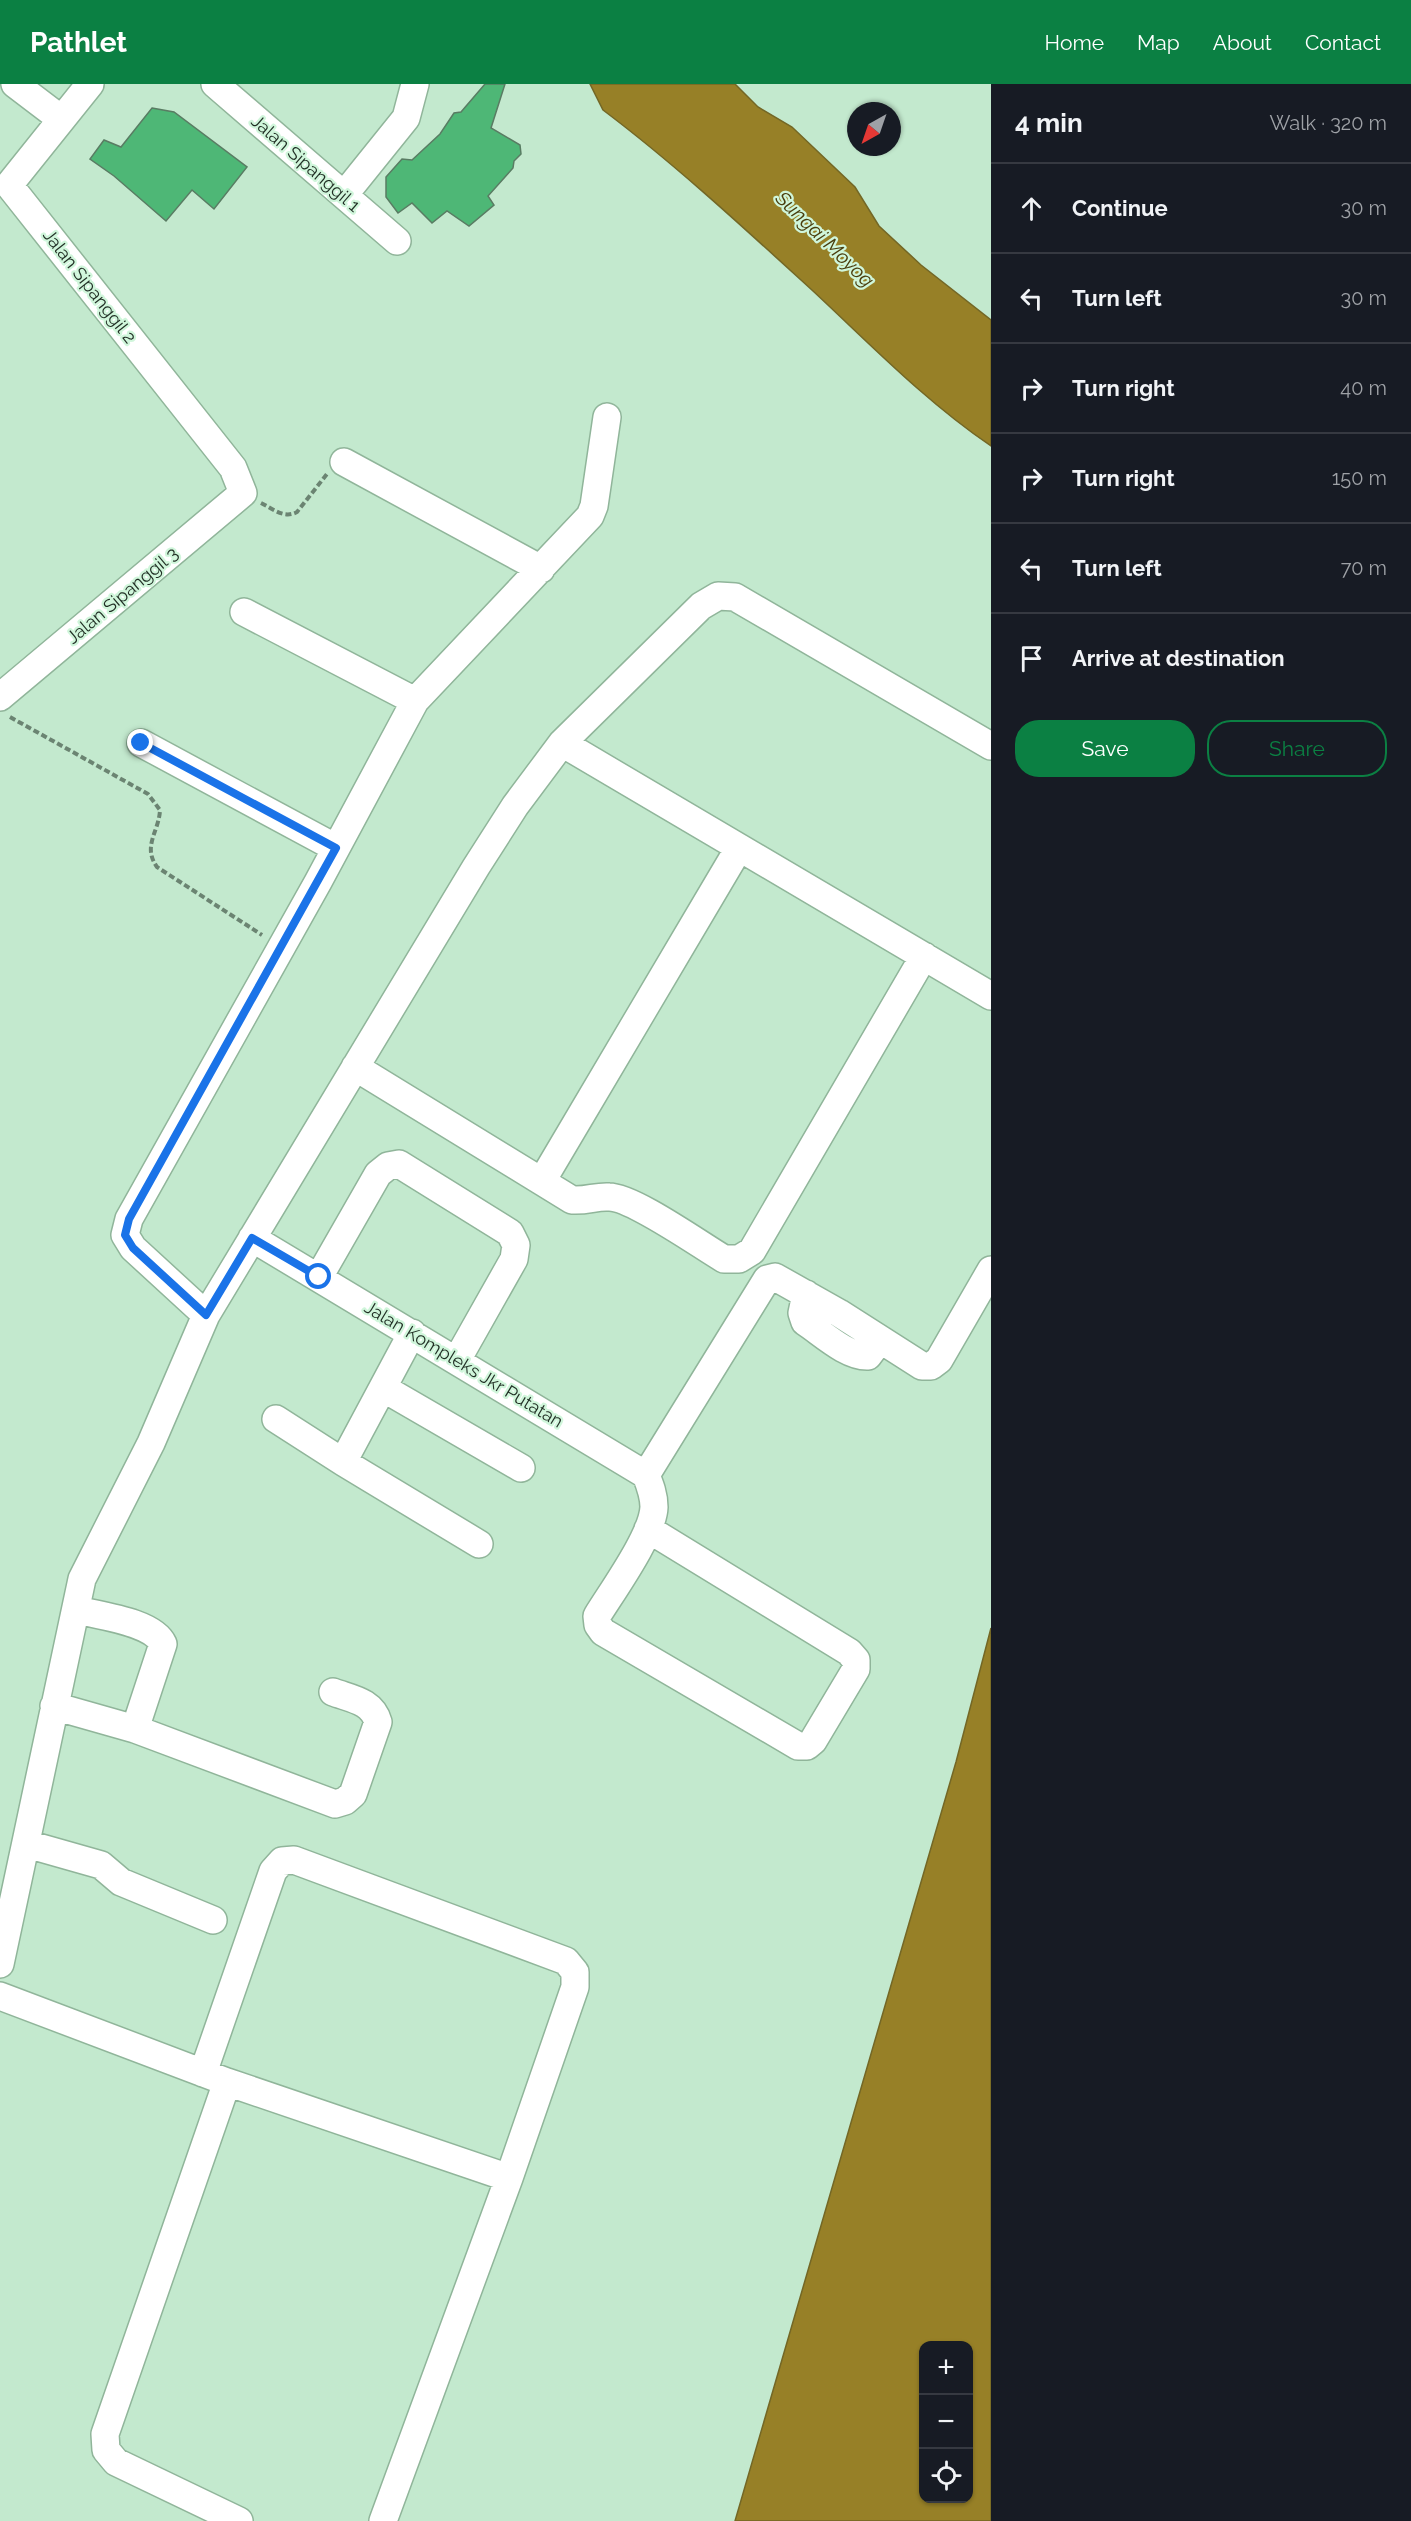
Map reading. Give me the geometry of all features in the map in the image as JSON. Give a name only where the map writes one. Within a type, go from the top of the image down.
[{"type":"street","points":[[15,84],[61,119]]},
{"type":"street","name":"Jalan Sipanggil 2","points":[[90,84],[4,182],[233,468],[243,493]]},
{"type":"street","name":"Jalan Sipanggil 1","points":[[215,84],[397,242]]},
{"type":"street","points":[[344,195],[406,118],[415,84]]},
{"type":"street","points":[[206,1315],[133,1248],[125,1235],[129,1219],[336,848],[415,701],[590,516],[594,506],[608,417]]},
{"type":"street","points":[[344,462],[541,569]]},
{"type":"street","name":"Jalan Sipanggil 3","points":[[0,697],[243,493]]},
{"type":"street","points":[[0,1964],[82,1579],[151,1443],[206,1315],[514,806],[562,743],[701,606],[718,596],[735,597],[991,746]]},
{"type":"street","points":[[244,612],[415,701]]},
{"type":"street","points":[[141,743],[336,848]]},
{"type":"street","points":[[562,743],[991,996]]},
{"type":"street","points":[[542,1181],[739,848]]},
{"type":"street","points":[[355,1068],[572,1200],[589,1201],[608,1197],[627,1202],[724,1259],[739,1259],[752,1251],[924,956]]},
{"type":"street","points":[[319,1277],[378,1174],[388,1166],[399,1164],[510,1233],[516,1245],[514,1259],[457,1360]]},
{"type":"street","name":"Jalan Kompleks Jkr Putatan","points":[[252,1238],[646,1475]]},
{"type":"street","points":[[651,1518],[849,1652],[856,1660],[856,1669],[813,1741],[807,1746],[798,1746],[603,1632],[598,1625],[597,1616],[651,1518],[652,1492],[646,1475],[761,1286],[768,1280],[775,1277],[922,1366],[931,1366],[939,1360],[991,1270]]},
{"type":"street","points":[[343,1462],[412,1333]]},
{"type":"street","points":[[383,1388],[521,1468]]},
{"type":"street","points":[[276,1419],[480,1544]]},
{"type":"street","points":[[77,1610],[148,1629],[159,1635],[164,1644],[135,1729]]},
{"type":"street","points":[[54,1706],[135,1729],[335,1804],[345,1802],[353,1794],[378,1722],[375,1711],[367,1704],[333,1692]]},
{"type":"street","points":[[27,1844],[101,1865],[121,1882],[213,1920]]},
{"type":"street","points":[[239,2521],[116,2462],[106,2450],[105,2434],[215,2077],[273,1871],[282,1860],[294,1860],[566,1961],[574,1972],[575,1987],[509,2178],[384,2521]]},
{"type":"street","points":[[0,1996],[215,2077],[509,2178]]},
{"type":"path","points":[[243,493],[285,515],[291,515],[297,512],[337,463],[344,462]]},
{"type":"path","points":[[0,711],[148,794],[160,810],[149,848],[151,858],[157,867],[281,946]]},
{"type":"water","name":"Sungai Moyog","points":[[590,84],[735,84],[758,107],[792,127],[855,187],[879,226],[921,265],[991,320],[991,446],[921,391],[710,198],[603,110]]},
{"type":"water","points":[[991,1628],[991,2521],[735,2521],[956,1762]]},
{"type":"building","points":[[485,84],[505,84],[491,128],[520,145],[521,154],[514,161],[513,168],[488,196],[494,205],[469,226],[447,211],[432,223],[412,203],[398,213],[386,197],[386,177],[402,159],[412,160],[440,134],[454,113],[461,112]]},
{"type":"building","points":[[152,108],[174,112],[247,167],[214,209],[192,190],[166,221],[114,176],[90,159],[104,140],[121,147]]},
{"type":"route","points":[[141,743],[336,848],[129,1219],[125,1235],[133,1248],[206,1315],[252,1238],[319,1277]]}]
